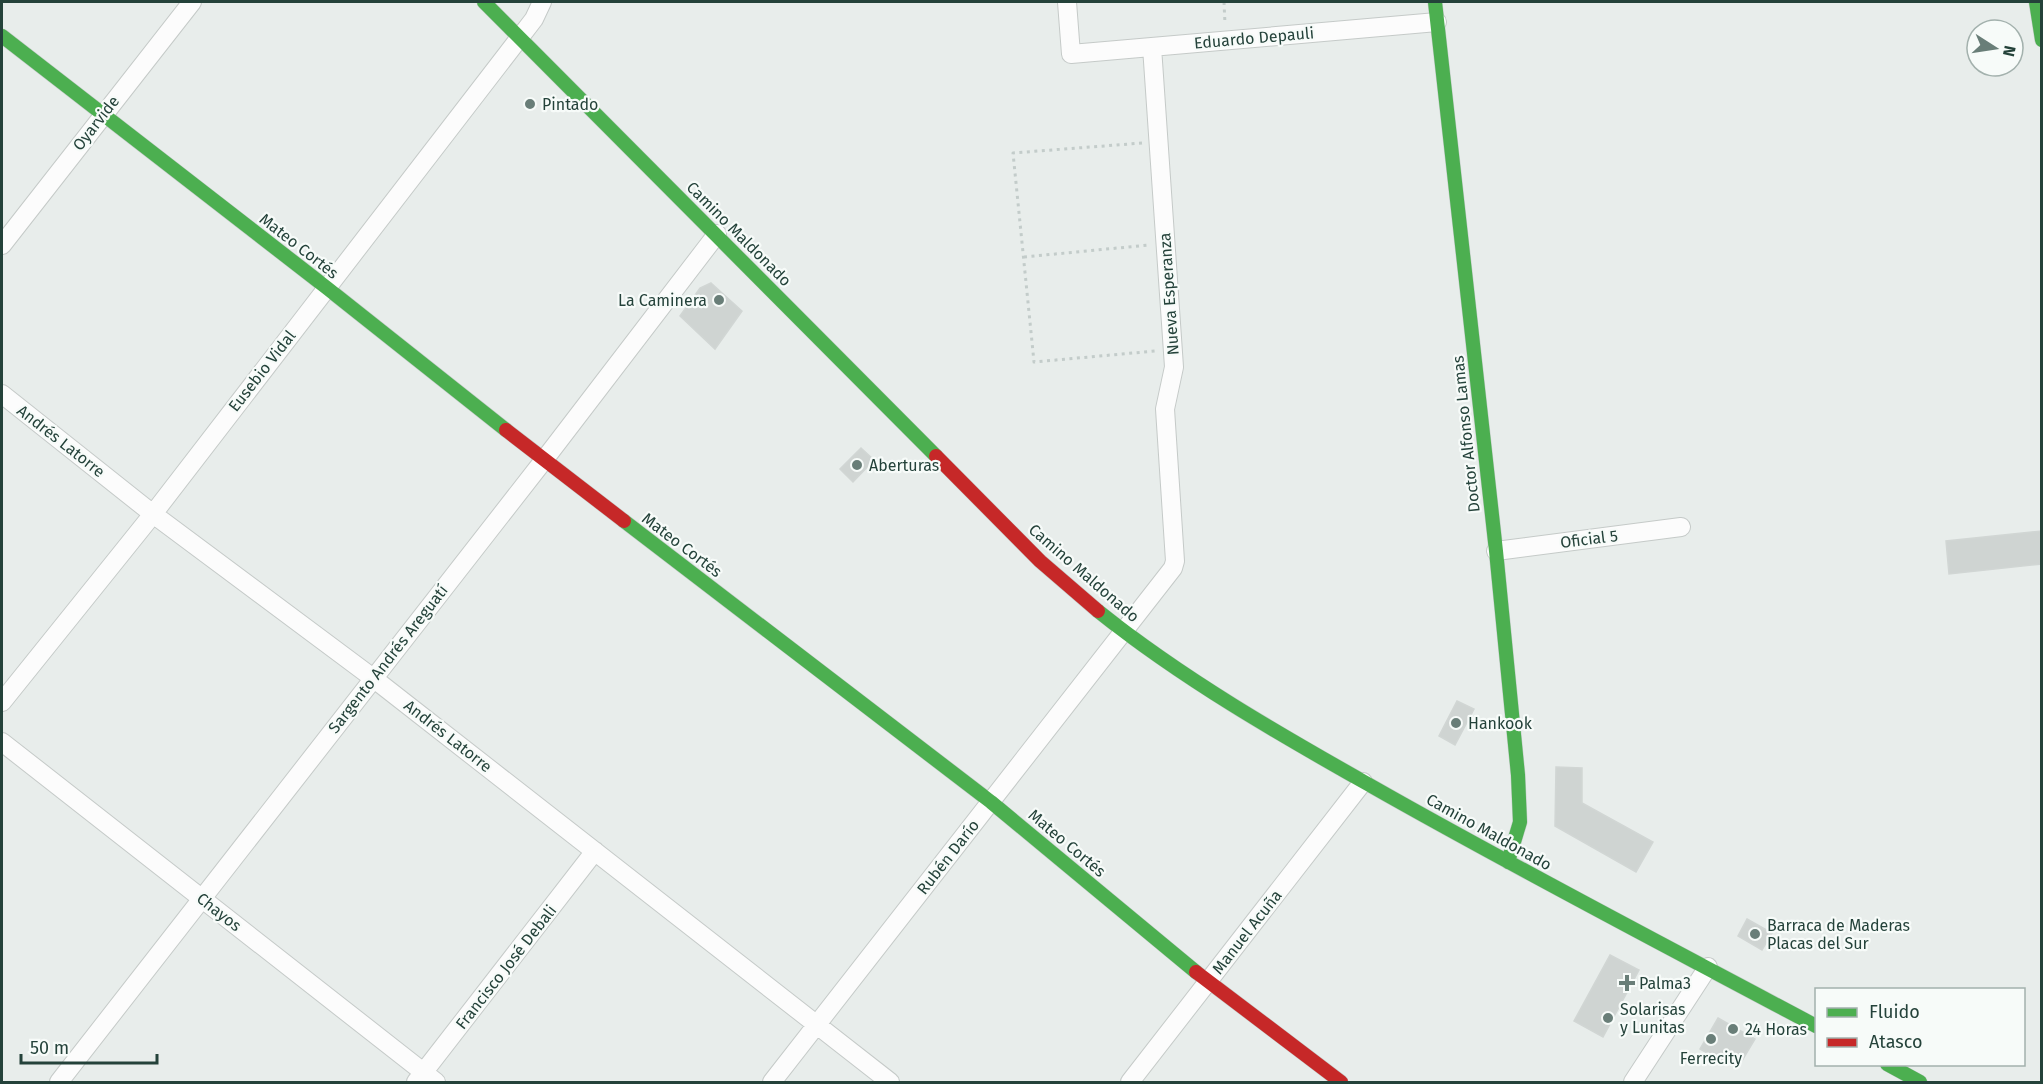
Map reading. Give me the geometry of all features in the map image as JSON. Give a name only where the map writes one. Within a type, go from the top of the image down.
[{"type":"street","name":"Oyarvide","points":[[2,245],[192,2]]},
{"type":"street","name":"Camino Maldonado","points":[[484,2],[1040,561],[1100,613],[1245,713],[1363,782],[1815,1025]]},
{"type":"street","name":"Eusebio Vidal","points":[[2,702],[153,514],[534,19],[542,2]]},
{"type":"street","name":"Eduardo Depauli","points":[[1067,2],[1071,54],[1437,22]]},
{"type":"street","name":"Doctor Alfonso Lamas","points":[[1434,2],[1496,551],[1519,787],[1520,822],[1508,862]]},
{"type":"street","points":[[2036,2],[2042,40]]},
{"type":"street","name":"Mateo Cortés","points":[[2,36],[544,460],[991,802],[1208,982],[1341,1083]]},
{"type":"street","name":"Nueva Esperanza","points":[[1123,630],[1169,576],[1175,561],[1165,409],[1174,367],[1152,47]]},
{"type":"street","name":"Sargento Andrés Areguatí","points":[[59,1083],[717,234]]},
{"type":"street","name":"Andrés Latorre","points":[[2,394],[153,514],[373,678],[890,1083]]},
{"type":"street","name":"Oficial 5","points":[[1496,551],[1682,527]]},
{"type":"street","name":"Rubén Darío","points":[[772,1083],[1123,630]]},
{"type":"street","name":"Chayos","points":[[2,742],[202,899],[425,1079]]},
{"type":"street","name":"Manuel Acuña","points":[[1130,1083],[1363,782]]},
{"type":"street","name":"Francisco José Debali","points":[[425,1079],[595,851]]},
{"type":"street","points":[[1633,1083],[1707,968]]},
{"type":"street","points":[[1889,1066],[1920,1083]]},
{"type":"path","points":[[1159,142],[1013,153],[1034,362],[1173,349]]},
{"type":"path","points":[[1024,257],[1166,243]]},
{"type":"building","points":[[711,283],[742,311],[715,349],[680,316],[700,288]]},
{"type":"building","name":"Aberturas","points":[[861,448],[874,460],[853,482],[840,469]]},
{"type":"building","points":[[2042,531],[2042,564],[1949,574],[1946,541]]},
{"type":"building","name":"Hankook","points":[[1457,701],[1474,709],[1455,745],[1439,736]]},
{"type":"building","points":[[1556,767],[1582,768],[1582,803],[1653,842],[1636,872],[1555,826]]},
{"type":"building","name":"Barraca de Maderas Placas del Sur","points":[[1747,919],[1772,933],[1762,950],[1738,936]]},
{"type":"building","points":[[1610,955],[1639,970],[1603,1037],[1574,1021]]},
{"type":"building","points":[[1718,1018],[1755,1039],[1740,1064],[1729,1058],[1726,1064],[1700,1049]]},
{"type":"traffic: fast","points":[[484,2],[936,456]]},
{"type":"traffic: fast","points":[[1435,2],[1496,551],[1518,775],[1520,822],[1508,862]]},
{"type":"traffic: fast","points":[[2036,2],[2042,40]]},
{"type":"traffic: fast","points":[[2,36],[506,430]]},
{"type":"traffic: fast","points":[[624,521],[991,802],[1196,972]]},
{"type":"traffic: fast","points":[[1098,611],[1198,683],[1302,747],[1483,848],[1815,1025]]},
{"type":"traffic: fast","points":[[1891,1066],[1920,1082]]},
{"type":"traffic: jam","points":[[506,430],[624,521]]},
{"type":"traffic: jam","points":[[936,456],[1040,561],[1098,611]]},
{"type":"traffic: jam","points":[[1196,972],[1341,1082]]},
{"type":"place","name":"Pintado","points":[[530,104]]},
{"type":"place","name":"La Caminera","points":[[719,300]]},
{"type":"place","name":"Aberturas","points":[[857,465]]},
{"type":"place","name":"Hankook","points":[[1456,723]]},
{"type":"place","name":"Barraca de Maderas Placas del Sur","points":[[1755,934]]},
{"type":"place","name":"Palma3","points":[[1627,983]]},
{"type":"place","name":"Solarisas y Lunitas","points":[[1608,1018]]},
{"type":"place","name":"24 Horas","points":[[1733,1029]]},
{"type":"place","name":"Ferrecity","points":[[1711,1039]]}]
